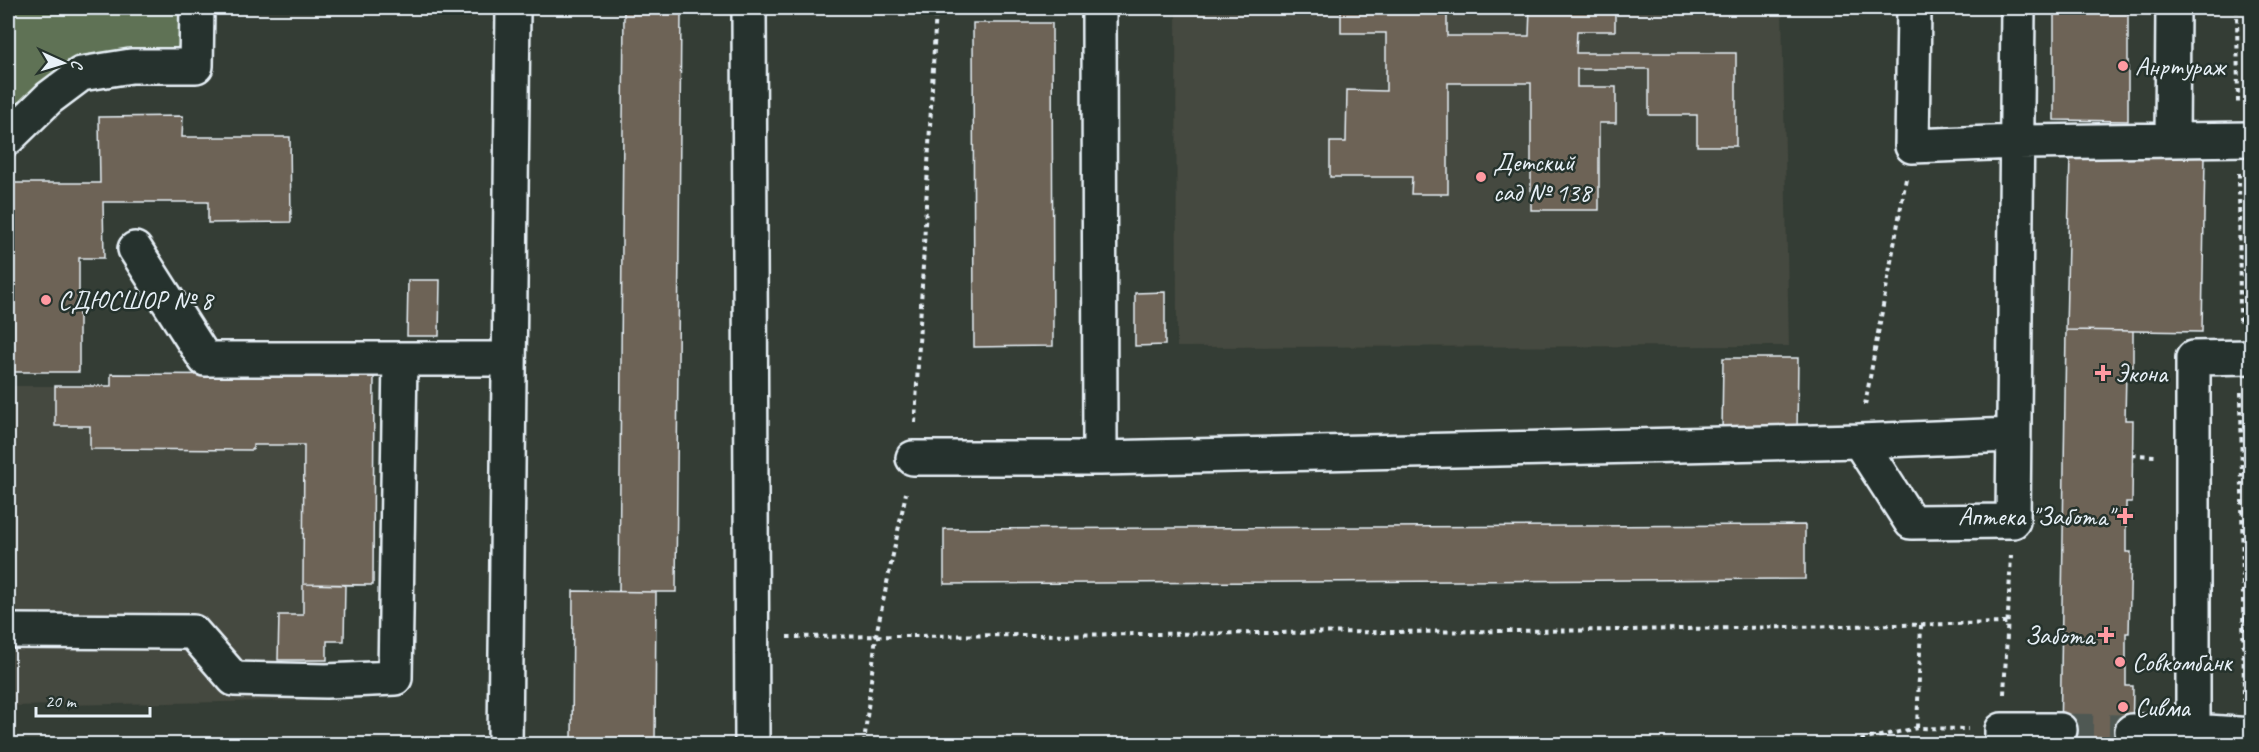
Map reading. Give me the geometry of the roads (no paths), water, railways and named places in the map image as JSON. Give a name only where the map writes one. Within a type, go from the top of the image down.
[{"type":"lane","points":[[8,138],[49,99],[81,74],[131,66],[196,66],[197,8]]},
{"type":"lane","points":[[505,744],[513,8]]},
{"type":"lane","points":[[749,8],[752,744]]},
{"type":"lane","points":[[1100,8],[1100,458]]},
{"type":"lane","points":[[1914,8],[1912,146],[2017,142],[2252,139]]},
{"type":"lane","points":[[1859,441],[1911,522],[2013,521],[2012,435],[2018,8]]},
{"type":"lane","points":[[2172,140],[2173,8]]},
{"type":"lane","points":[[135,249],[205,359],[509,359]]},
{"type":"lane","points":[[2193,731],[2193,358],[2252,357]]},
{"type":"lane","points":[[8,631],[193,632],[234,679],[326,681],[395,678],[400,359]]},
{"type":"lane","points":[[913,458],[1100,458],[1859,441],[2012,435]]},
{"type":"lane","points":[[2002,737],[2060,730]]},
{"type":"lane","points":[[2132,731],[2193,731],[2252,735]]},
{"type":"tunnel","points":[[2060,730],[2132,731]]},
{"type":"place","name":"Анртураж","points":[[2123,66]]},
{"type":"place","name":"Детский сад № 138","points":[[1481,177]]},
{"type":"place","name":"СДЮСШОР № 8","points":[[46,300]]},
{"type":"place","name":"Экона","points":[[2103,373]]},
{"type":"place","name":"Аптека \"Забота\"","points":[[2125,516]]},
{"type":"place","name":"Забота","points":[[2106,635]]},
{"type":"place","name":"Совкомбанк","points":[[2120,662]]},
{"type":"place","name":"Сивма","points":[[2123,707]]}]
